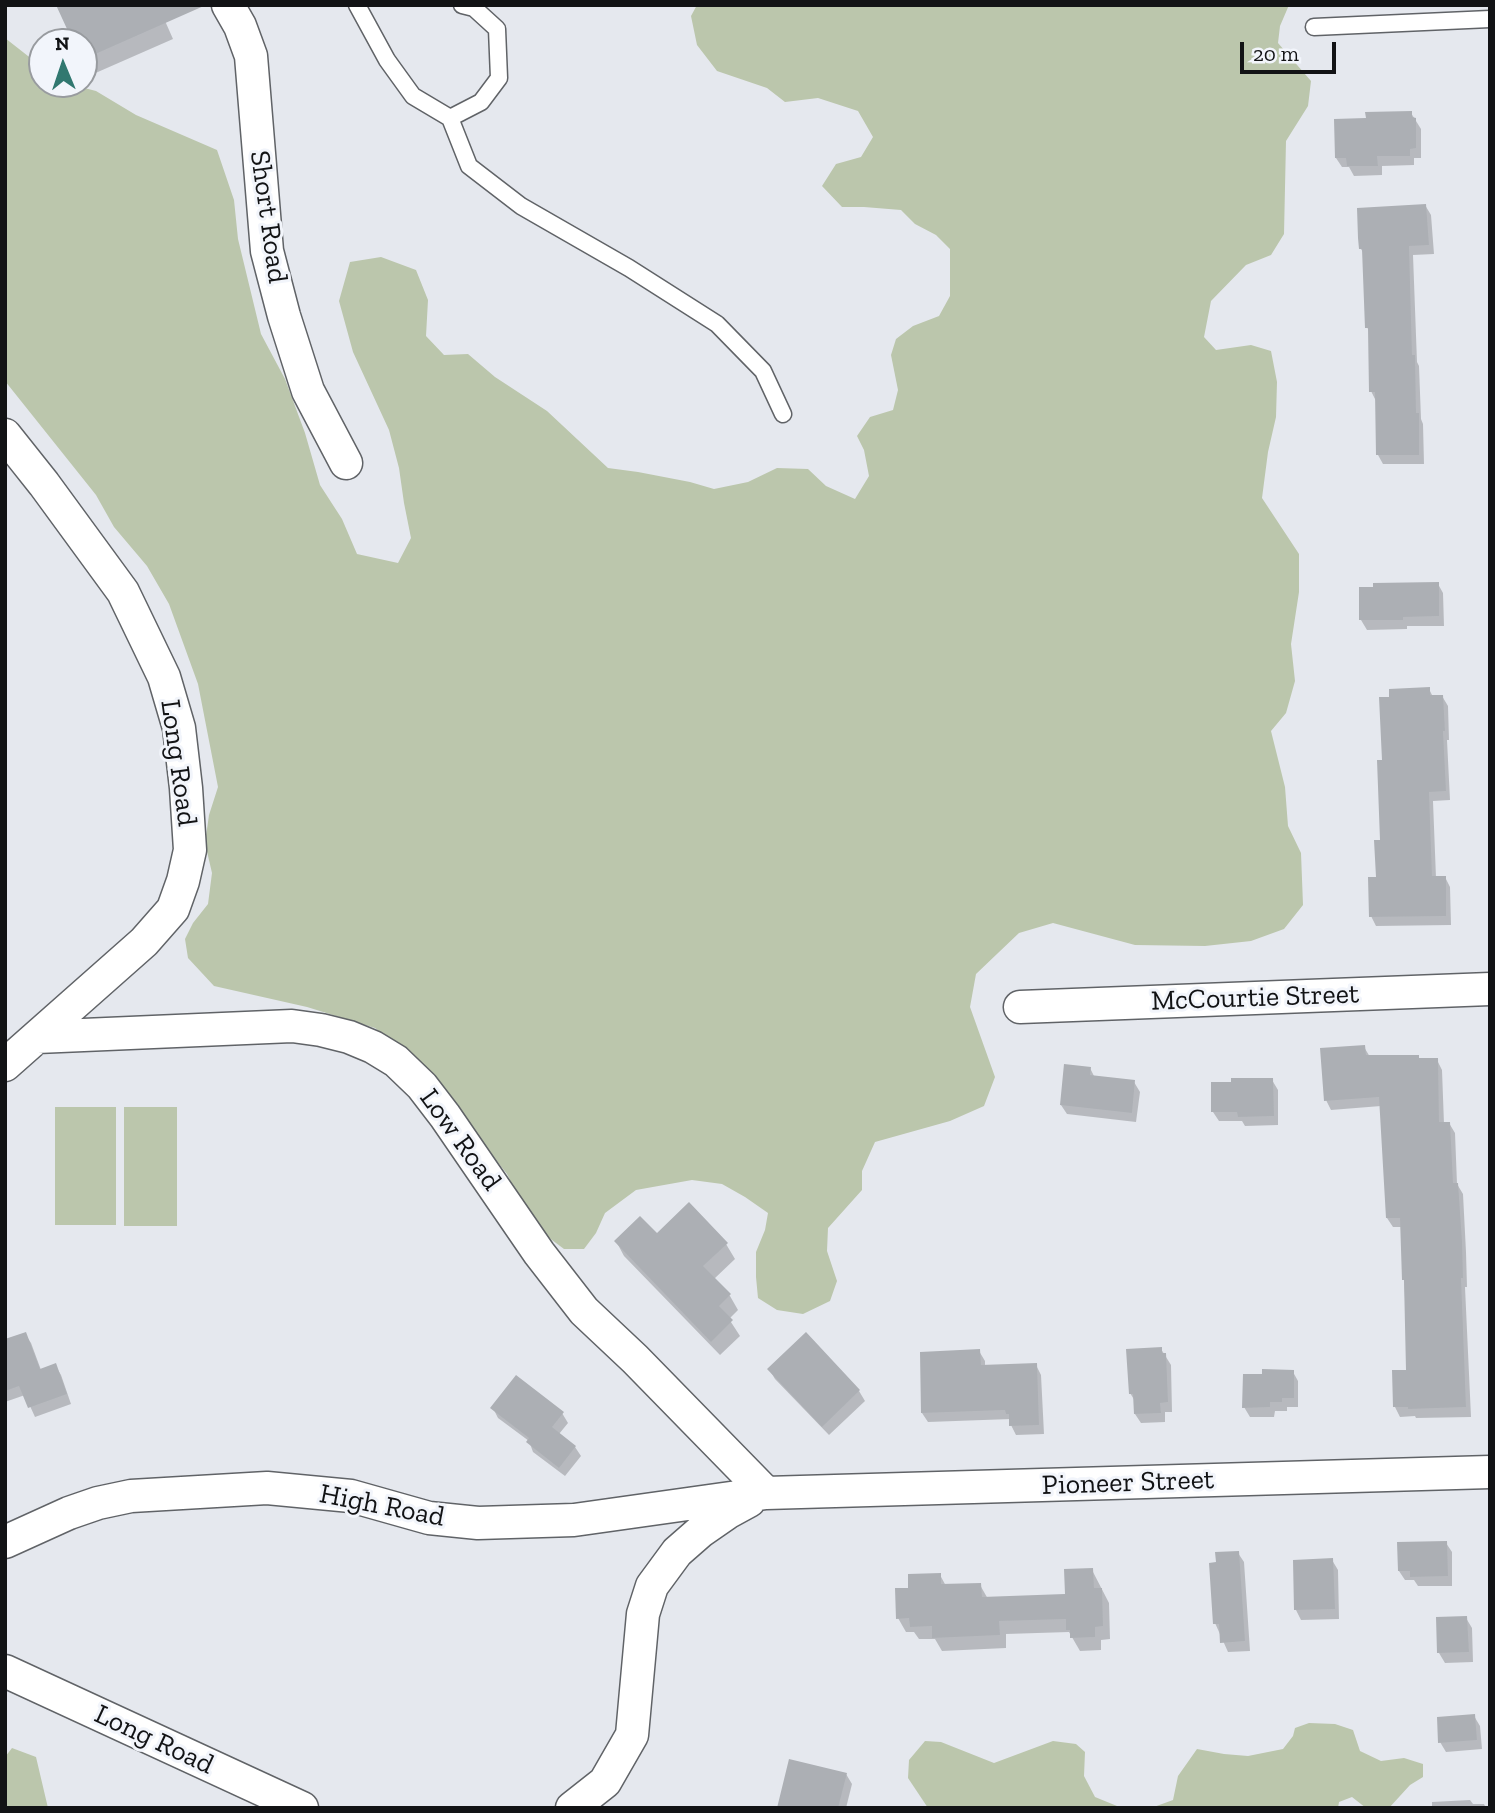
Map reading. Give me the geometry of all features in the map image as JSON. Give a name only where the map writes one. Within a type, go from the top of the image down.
[{"type":"street","name":"Short Road","points":[[228,5],[240,26],[251,56],[267,251],[307,391],[346,463]]},
{"type":"street","name":"Long Road","points":[[5,435],[123,592],[164,677],[179,728],[190,850],[173,909],[145,942],[5,1065]]},
{"type":"street","name":"McCourtie Street","points":[[1020,1007],[1490,989]]},
{"type":"street","name":"Low Road","points":[[37,1037],[292,1026],[349,1037],[396,1061],[422,1086],[445,1116],[539,1253],[584,1311],[635,1359],[766,1493]]},
{"type":"street","name":"Pioneer Street","points":[[766,1493],[1490,1472]]},
{"type":"street","name":"High Road","points":[[5,1542],[88,1506],[131,1496],[267,1488],[351,1496],[429,1518],[478,1523],[574,1520],[766,1493]]},
{"type":"street","points":[[572,1808],[604,1782],[632,1735],[643,1614],[652,1586],[677,1552],[701,1531],[727,1513],[766,1493]]},
{"type":"street","name":"Long Road","points":[[5,1671],[302,1808]]},
{"type":"lane","points":[[357,5],[387,60],[413,96],[450,118],[469,166],[522,206],[718,324],[763,371],[783,414]]},
{"type":"lane","points":[[450,118],[481,102],[499,78],[497,29],[474,8],[462,5]]},
{"type":"lane","points":[[1314,27],[1490,19]]},
{"type":"green space","points":[[697,5],[1289,5],[1280,26],[1278,43],[1311,81],[1308,106],[1286,141],[1284,234],[1271,255],[1246,265],[1211,301],[1204,337],[1216,350],[1251,345],[1271,351],[1277,382],[1276,417],[1262,498],[1299,554],[1299,592],[1291,644],[1295,681],[1286,713],[1271,731],[1285,787],[1288,826],[1301,853],[1303,905],[1284,929],[1251,941],[1205,946],[1135,945],[1053,923],[1019,933],[976,974],[970,1007],[995,1077],[984,1106],[950,1121],[875,1142],[862,1171],[862,1190],[828,1228],[827,1251],[837,1281],[830,1301],[803,1314],[777,1310],[758,1298],[756,1252],[765,1230],[768,1213],[745,1197],[722,1184],[692,1180],[636,1190],[605,1213],[596,1233],[584,1249],[564,1249],[544,1234],[507,1174],[392,1041],[375,1028],[307,1007],[214,986],[188,958],[185,939],[193,923],[208,904],[212,873],[205,843],[209,815],[218,787],[198,684],[169,604],[147,566],[114,527],[96,495],[5,381],[5,38],[28,56],[28,98],[98,98],[98,92],[136,115],[217,150],[234,200],[238,239],[261,334],[285,379],[320,485],[342,519],[357,554],[398,563],[411,538],[399,468],[389,430],[353,352],[339,301],[350,262],[381,257],[416,270],[428,300],[426,336],[444,355],[468,354],[495,377],[547,411],[608,468],[690,482],[714,489],[748,482],[777,468],[808,469],[826,486],[855,499],[869,476],[864,450],[857,436],[870,417],[893,410],[898,390],[891,355],[896,339],[913,326],[939,316],[950,296],[950,249],[936,235],[915,224],[901,210],[842,207],[822,186],[836,164],[861,157],[873,137],[858,111],[818,98],[785,102],[767,88],[717,71],[697,45],[691,16]]},
{"type":"green space","points":[[55,1107],[116,1107],[116,1225],[55,1225]]},
{"type":"green space","points":[[124,1107],[177,1107],[177,1226],[124,1226]]},
{"type":"green space","points":[[1309,1723],[1335,1724],[1353,1730],[1360,1751],[1381,1761],[1404,1758],[1423,1764],[1423,1777],[1410,1785],[1389,1808],[1366,1808],[1352,1797],[1339,1802],[1338,1808],[1151,1808],[1173,1800],[1178,1776],[1197,1749],[1248,1756],[1283,1749],[1293,1736],[1295,1728]]},
{"type":"green space","points":[[925,1741],[941,1742],[994,1763],[1053,1741],[1076,1744],[1085,1752],[1084,1776],[1095,1797],[1117,1806],[1137,1808],[928,1808],[908,1778],[909,1760]]},
{"type":"green space","points":[[12,1748],[36,1757],[48,1808],[5,1808],[5,1757]]},
{"type":"building","points":[[56,5],[206,5],[98,53],[98,28],[67,28]]},
{"type":"building","points":[[1412,111],[1412,117],[1416,118],[1416,148],[1410,149],[1410,156],[1377,156],[1378,166],[1347,166],[1346,158],[1335,158],[1334,119],[1366,118],[1365,112]]},
{"type":"building","points":[[1426,204],[1429,245],[1409,246],[1412,355],[1415,355],[1419,455],[1376,455],[1375,392],[1369,392],[1368,328],[1365,328],[1362,249],[1359,249],[1357,208]]},
{"type":"building","points":[[1439,582],[1439,616],[1403,617],[1403,620],[1359,620],[1359,587],[1373,587],[1373,583]]},
{"type":"building","points":[[1430,687],[1430,695],[1443,695],[1446,791],[1429,792],[1432,876],[1446,876],[1446,916],[1369,917],[1368,877],[1376,877],[1374,840],[1380,840],[1377,760],[1382,760],[1379,697],[1389,697],[1389,689]]},
{"type":"building","points":[[1365,1045],[1366,1055],[1419,1055],[1419,1058],[1438,1058],[1439,1122],[1450,1122],[1453,1183],[1458,1183],[1466,1407],[1393,1407],[1392,1370],[1406,1370],[1404,1280],[1400,1218],[1386,1218],[1379,1097],[1324,1101],[1320,1048]]},
{"type":"building","points":[[1064,1064],[1091,1067],[1090,1075],[1135,1080],[1132,1113],[1060,1105]]},
{"type":"building","points":[[1231,1078],[1273,1078],[1274,1116],[1238,1117],[1237,1112],[1211,1112],[1211,1082],[1231,1082]]},
{"type":"building","points":[[689,1202],[728,1243],[703,1266],[731,1294],[719,1306],[733,1320],[711,1342],[614,1241],[640,1216],[657,1233]]},
{"type":"building","points":[[26,1332],[40,1369],[56,1363],[67,1394],[28,1408],[19,1386],[5,1391],[5,1339]]},
{"type":"building","points":[[806,1332],[860,1390],[822,1427],[767,1369]]},
{"type":"building","points":[[1162,1347],[1162,1353],[1166,1353],[1168,1402],[1160,1403],[1161,1413],[1134,1414],[1133,1394],[1129,1394],[1126,1349]]},
{"type":"building","points":[[980,1349],[981,1365],[1037,1363],[1039,1425],[1009,1426],[1009,1414],[1006,1414],[1005,1410],[921,1413],[920,1352]]},
{"type":"building","points":[[1262,1369],[1294,1370],[1294,1398],[1270,1402],[1270,1407],[1242,1408],[1243,1374],[1262,1374]]},
{"type":"building","points":[[516,1375],[564,1412],[552,1427],[576,1446],[559,1468],[526,1442],[529,1438],[490,1408]]},
{"type":"building","points":[[1447,1541],[1448,1576],[1410,1577],[1410,1571],[1398,1571],[1397,1542]]},
{"type":"building","points":[[1239,1551],[1245,1641],[1220,1643],[1219,1624],[1213,1624],[1209,1563],[1216,1562],[1215,1552]]},
{"type":"building","points":[[1333,1558],[1335,1609],[1294,1610],[1293,1560]]},
{"type":"building","points":[[1093,1568],[1094,1588],[1102,1588],[1103,1626],[1095,1627],[1095,1637],[1070,1638],[1070,1630],[1066,1630],[1066,1619],[999,1621],[1000,1635],[932,1638],[932,1626],[910,1627],[909,1618],[896,1619],[895,1588],[908,1588],[908,1574],[941,1573],[941,1584],[981,1583],[982,1597],[1065,1594],[1064,1569]]},
{"type":"building","points":[[1467,1616],[1469,1652],[1437,1653],[1436,1617]]},
{"type":"building","points":[[1475,1714],[1477,1740],[1438,1743],[1437,1717]]},
{"type":"building","points":[[789,1759],[847,1773],[838,1808],[777,1808]]}]
